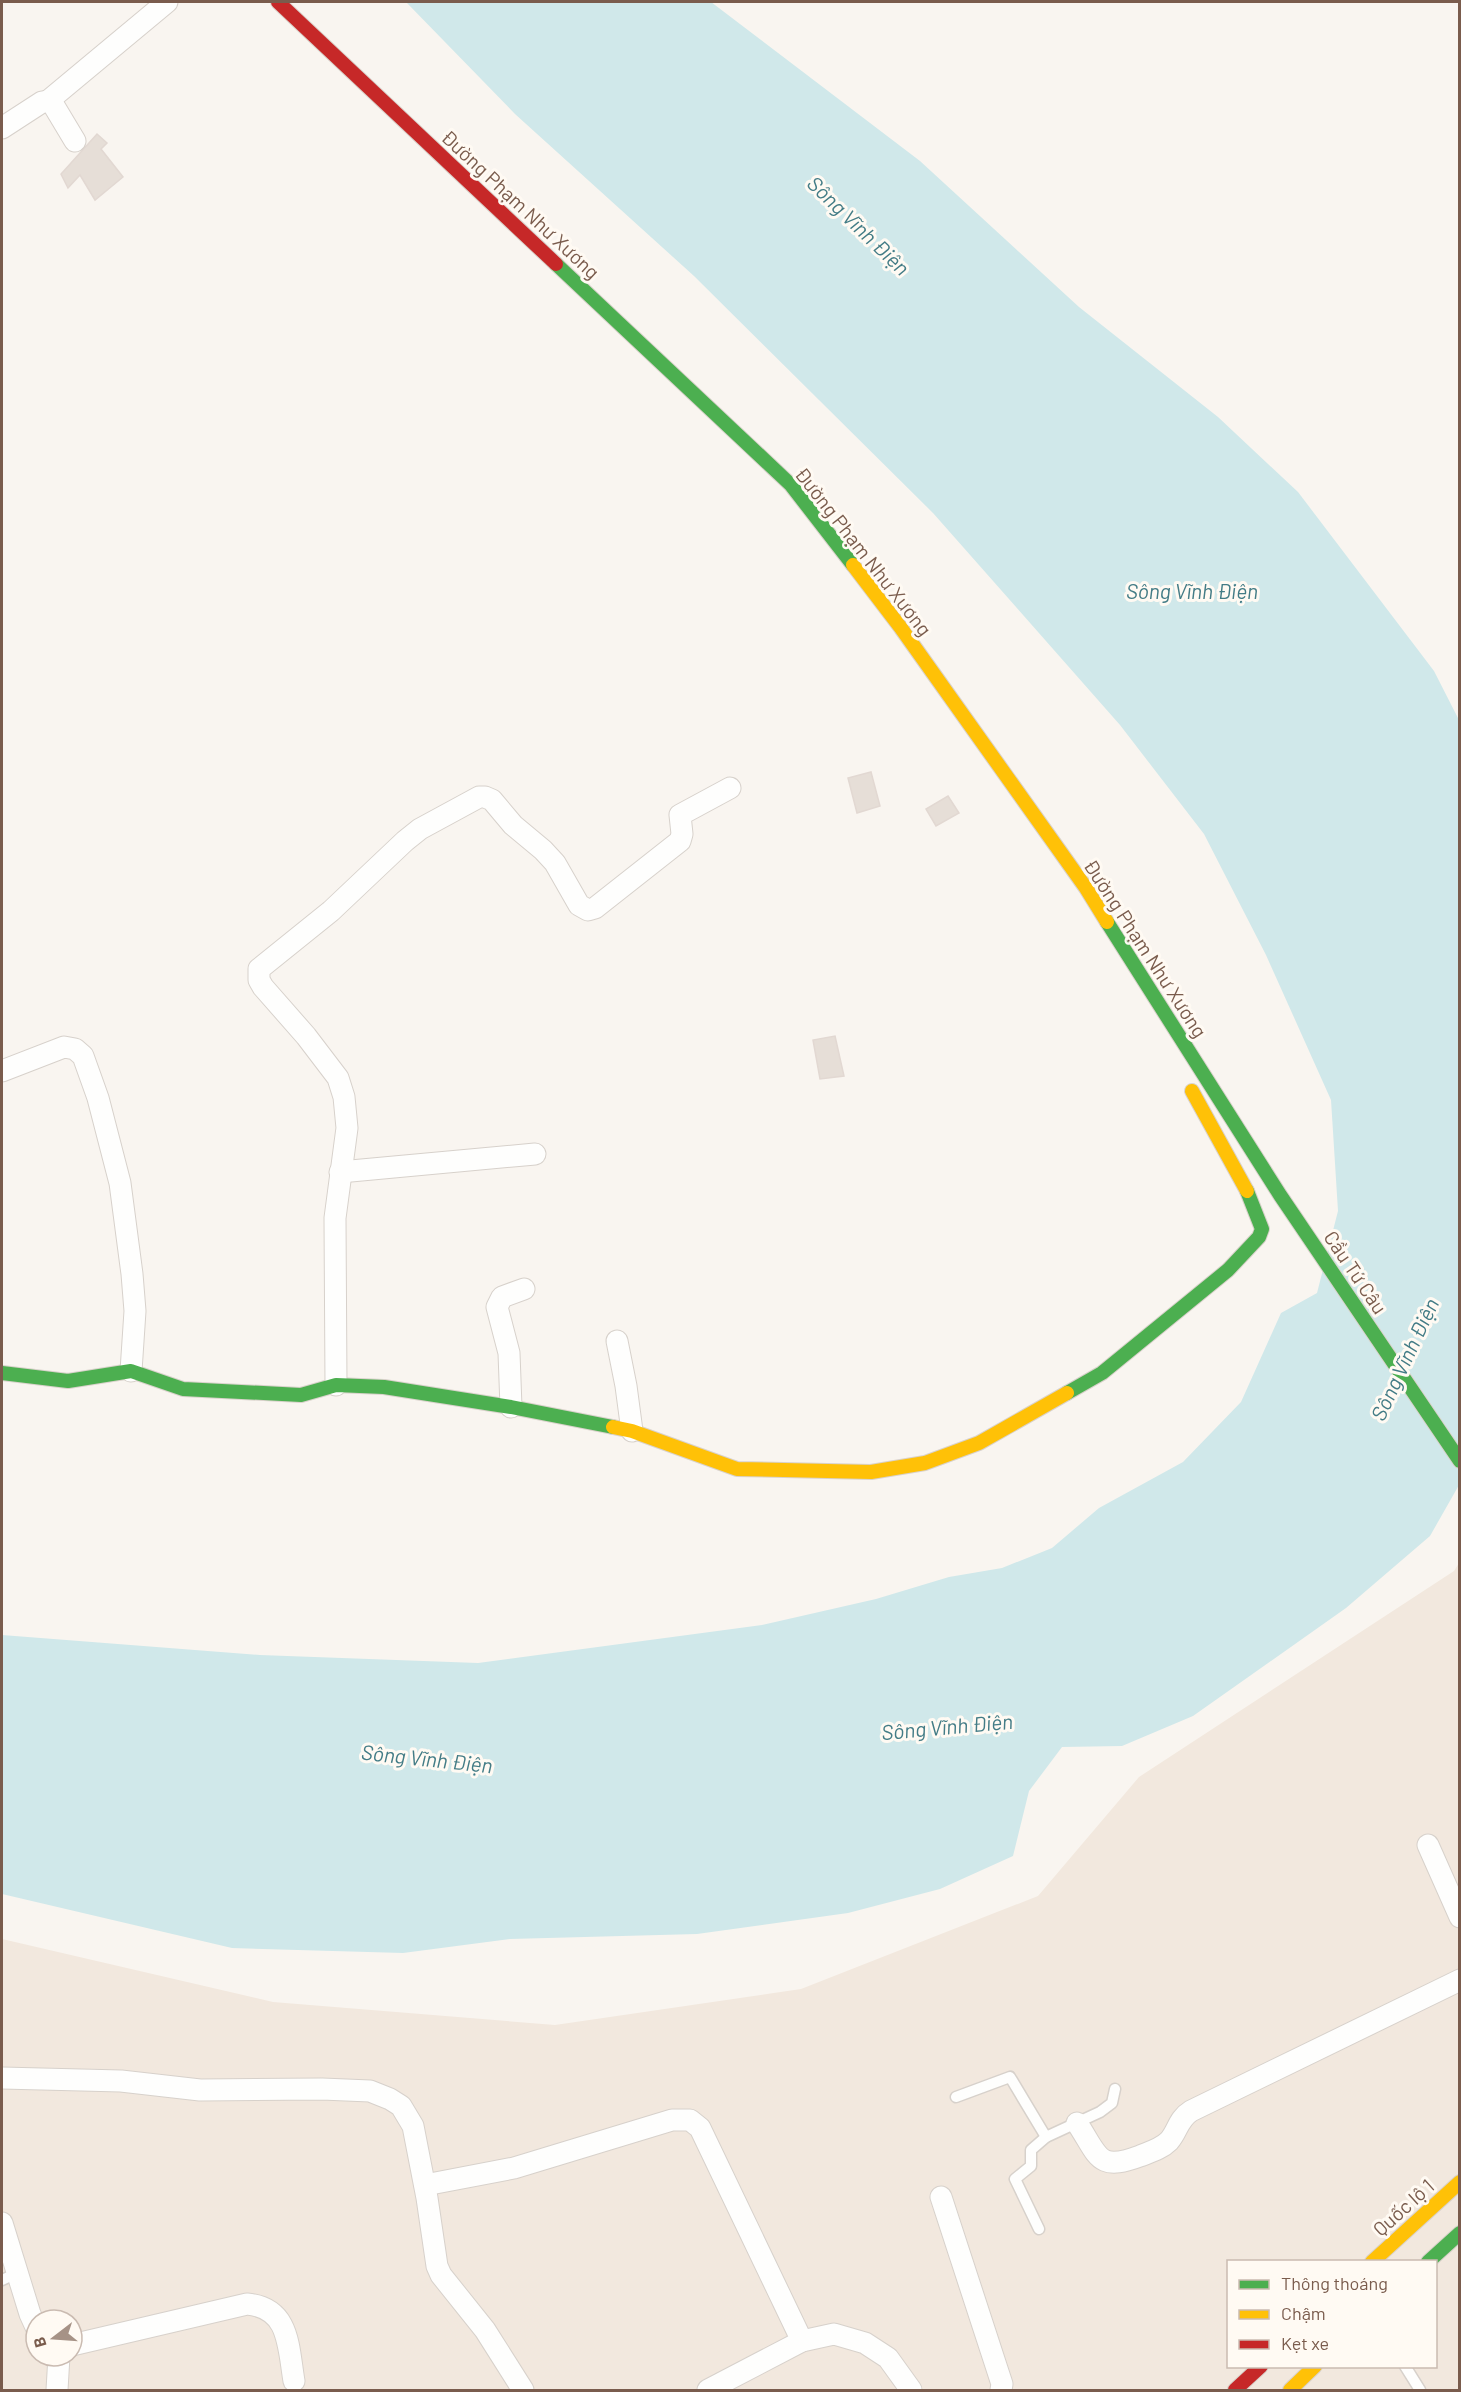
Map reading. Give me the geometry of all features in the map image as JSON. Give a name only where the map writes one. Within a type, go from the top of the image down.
[{"type":"main road","name":"Đường Phạm Như Xương","points":[[278,2],[791,485],[901,628],[1086,888],[1280,1195]]},
{"type":"main road","points":[[1086,888],[1098,932],[1108,951]]},
{"type":"main road","points":[[2,1373],[68,1382],[131,1371],[183,1389],[301,1395],[336,1385],[384,1388],[511,1407],[632,1431],[737,1469],[871,1472],[925,1463],[979,1443],[1102,1373],[1228,1270],[1259,1237],[1262,1229],[1253,1202],[1188,1084]]},
{"type":"main road","name":"Cầu Tứ Câu","points":[[1280,1195],[1460,1461]]},
{"type":"main road","name":"Quốc lộ 1","points":[[1374,2260],[1460,2182]]},
{"type":"main road","points":[[1430,2260],[1460,2233]]},
{"type":"main road","points":[[1235,2391],[1260,2368]]},
{"type":"main road","points":[[1295,2389],[1314,2368]]},
{"type":"street","points":[[2,128],[42,102],[48,101],[167,2]]},
{"type":"street","points":[[48,101],[54,106],[75,141]]},
{"type":"street","points":[[336,1385],[335,1218],[347,1128],[344,1097],[338,1078],[306,1036],[263,987],[257,975],[263,964],[331,911],[420,829],[479,798],[485,797],[492,801],[513,825],[543,850],[555,863],[579,906],[588,910],[595,908],[680,840],[682,834],[680,815],[730,788]]},
{"type":"street","points":[[2,1071],[64,1047],[75,1049],[82,1056],[98,1098],[120,1183],[135,1311],[131,1371]]},
{"type":"street","points":[[340,1172],[535,1154]]},
{"type":"street","points":[[511,1407],[509,1353],[497,1307],[502,1297],[524,1289]]},
{"type":"street","points":[[617,1341],[627,1386],[632,1431]]},
{"type":"street","points":[[1428,1845],[1460,1917]]},
{"type":"street","points":[[1077,2123],[1097,2154],[1107,2162],[1120,2163],[1153,2151],[1170,2139],[1180,2120],[1191,2111],[1460,1980]]},
{"type":"street","points":[[2,2078],[121,2081],[200,2090],[291,2088],[370,2091],[390,2099],[407,2113],[413,2126],[437,2266],[441,2275],[485,2330],[523,2391]]},
{"type":"street","points":[[425,2186],[514,2168],[672,2120],[690,2121],[700,2128],[802,2341]]},
{"type":"street","points":[[941,2197],[1002,2384],[1001,2391]]},
{"type":"street","points":[[2,2223],[9,2277],[26,2308]]},
{"type":"street","points":[[84,2342],[247,2304],[262,2305],[271,2311],[280,2322],[286,2337],[294,2381]]},
{"type":"street","points":[[708,2391],[802,2341],[834,2334],[865,2343],[888,2358],[911,2391]]},
{"type":"street","points":[[57,2391],[58,2368]]},
{"type":"lane","points":[[956,2097],[1010,2077],[1046,2137]]},
{"type":"lane","points":[[1039,2229],[1015,2179],[1031,2166],[1031,2150],[1046,2137],[1100,2112],[1112,2103],[1116,2088]]},
{"type":"lane","points":[[1406,2368],[1420,2391]]},
{"type":"shaded area","points":[[1459,1563],[1459,2390],[2,2390],[2,1939],[273,2002],[555,2025],[801,1989],[1038,1896],[1139,1777],[1454,1571]]},
{"type":"water","name":"Sông Vĩnh Điện","points":[[406,2],[711,2],[920,161],[1079,307],[1218,417],[1298,492],[1434,671],[1460,722],[1459,1485],[1430,1536],[1346,1608],[1193,1716],[1122,1746],[1062,1747],[1029,1791],[1013,1856],[940,1889],[848,1913],[697,1934],[510,1939],[403,1953],[232,1948],[2,1894],[2,1635],[260,1655],[478,1663],[762,1625],[876,1599],[949,1577],[1002,1568],[1052,1548],[1099,1508],[1183,1462],[1241,1402],[1281,1313],[1317,1293],[1338,1211],[1331,1100],[1266,955],[1204,834],[1120,725],[933,513],[694,276],[515,114]]},
{"type":"building","points":[[97,134],[107,143],[101,149],[123,177],[95,200],[80,175],[68,188],[61,174]]},
{"type":"building","points":[[871,772],[880,806],[857,813],[848,778]]},
{"type":"building","points":[[948,796],[959,813],[936,826],[926,809]]},
{"type":"building","points":[[835,1036],[844,1076],[820,1079],[813,1040]]},
{"type":"traffic: fast","points":[[556,264],[791,485],[853,565]]},
{"type":"traffic: fast","points":[[1107,922],[1280,1195],[1460,1461]]},
{"type":"traffic: fast","points":[[1067,1393],[1102,1373],[1228,1270],[1259,1237],[1262,1229],[1247,1191]]},
{"type":"traffic: fast","points":[[2,1373],[68,1381],[131,1371],[183,1389],[301,1395],[336,1385],[384,1387],[511,1407],[613,1427]]},
{"type":"traffic: fast","points":[[1430,2260],[1460,2233]]},
{"type":"traffic: slow","points":[[853,565],[901,628],[1086,888],[1107,922]]},
{"type":"traffic: slow","points":[[1192,1091],[1247,1191]]},
{"type":"traffic: slow","points":[[613,1427],[632,1431],[737,1469],[871,1472],[925,1463],[979,1443],[1067,1393]]},
{"type":"traffic: slow","points":[[1374,2260],[1460,2182]]},
{"type":"traffic: slow","points":[[1290,2390],[1313,2368]]},
{"type":"traffic: jam","points":[[278,2],[556,264]]},
{"type":"traffic: jam","points":[[1235,2390],[1259,2368]]}]
